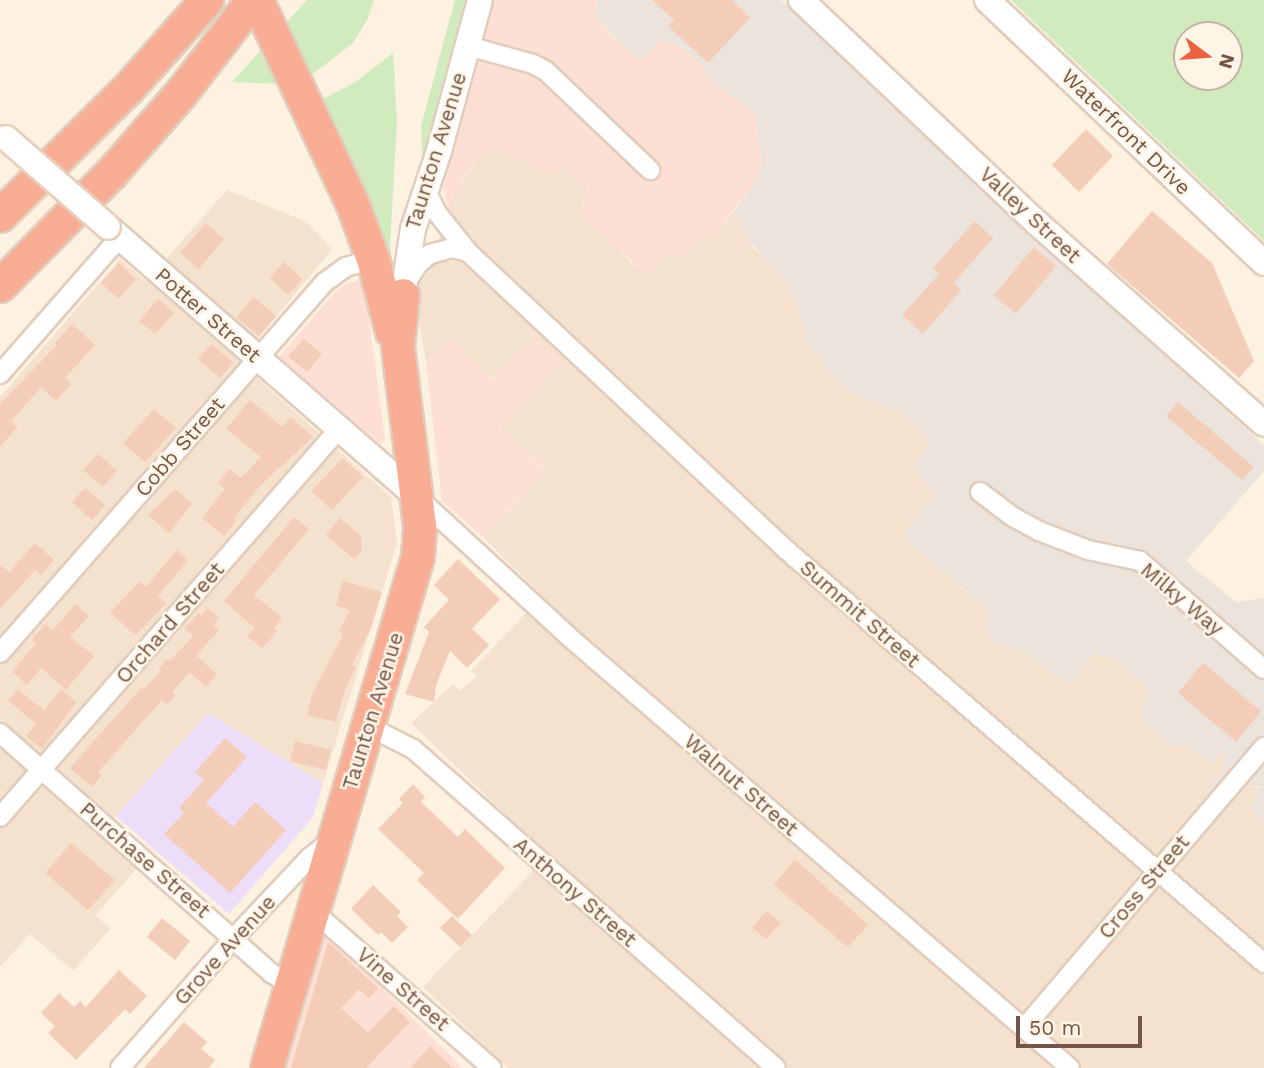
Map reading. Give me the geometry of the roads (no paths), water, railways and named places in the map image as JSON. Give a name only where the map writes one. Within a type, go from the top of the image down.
[{"type":"highway","points":[[0,216],[129,88],[207,0]]},
{"type":"highway","points":[[0,286],[112,173],[181,94],[255,0]]},
{"type":"highway","name":"Taunton Avenue","points":[[255,0],[354,205],[373,259],[398,346],[421,537],[418,557],[267,1068]]},
{"type":"highway","name":"Taunton Avenue","points":[[398,346],[402,295]]},
{"type":"street","name":"Taunton Avenue","points":[[402,295],[409,242],[480,0]]},
{"type":"street","name":"Valley Street","points":[[801,0],[1037,223],[1264,424]]},
{"type":"street","name":"Waterfront Drive","points":[[988,0],[1264,263]]},
{"type":"street","points":[[468,46],[534,64],[546,71],[650,170]]},
{"type":"street","name":"Potter Street","points":[[3,136],[416,496]]},
{"type":"street","name":"Summit Street","points":[[425,189],[438,214],[468,252],[806,569],[1264,963]]},
{"type":"street","points":[[0,374],[114,232]]},
{"type":"street","points":[[402,295],[412,271],[430,254],[453,248],[468,252]]},
{"type":"street","name":"Cobb Street","points":[[0,653],[332,275],[346,267],[373,259]]},
{"type":"street","name":"Orchard Street","points":[[0,817],[339,429]]},
{"type":"street","name":"Milky Way","points":[[980,492],[1013,517],[1039,531],[1088,550],[1140,561],[1264,669]]},
{"type":"street","name":"Walnut Street","points":[[416,496],[568,636],[1070,1068]]},
{"type":"street","name":"Anthony Street","points":[[368,726],[413,749],[776,1068]]},
{"type":"street","name":"Purchase Street","points":[[0,733],[271,973],[292,985]]},
{"type":"street","name":"Cross Street","points":[[1024,1028],[1264,747]]},
{"type":"street","name":"Grove Avenue","points":[[120,1068],[233,939],[308,859],[336,837]]},
{"type":"street","name":"Vine Street","points":[[313,911],[492,1068]]}]
